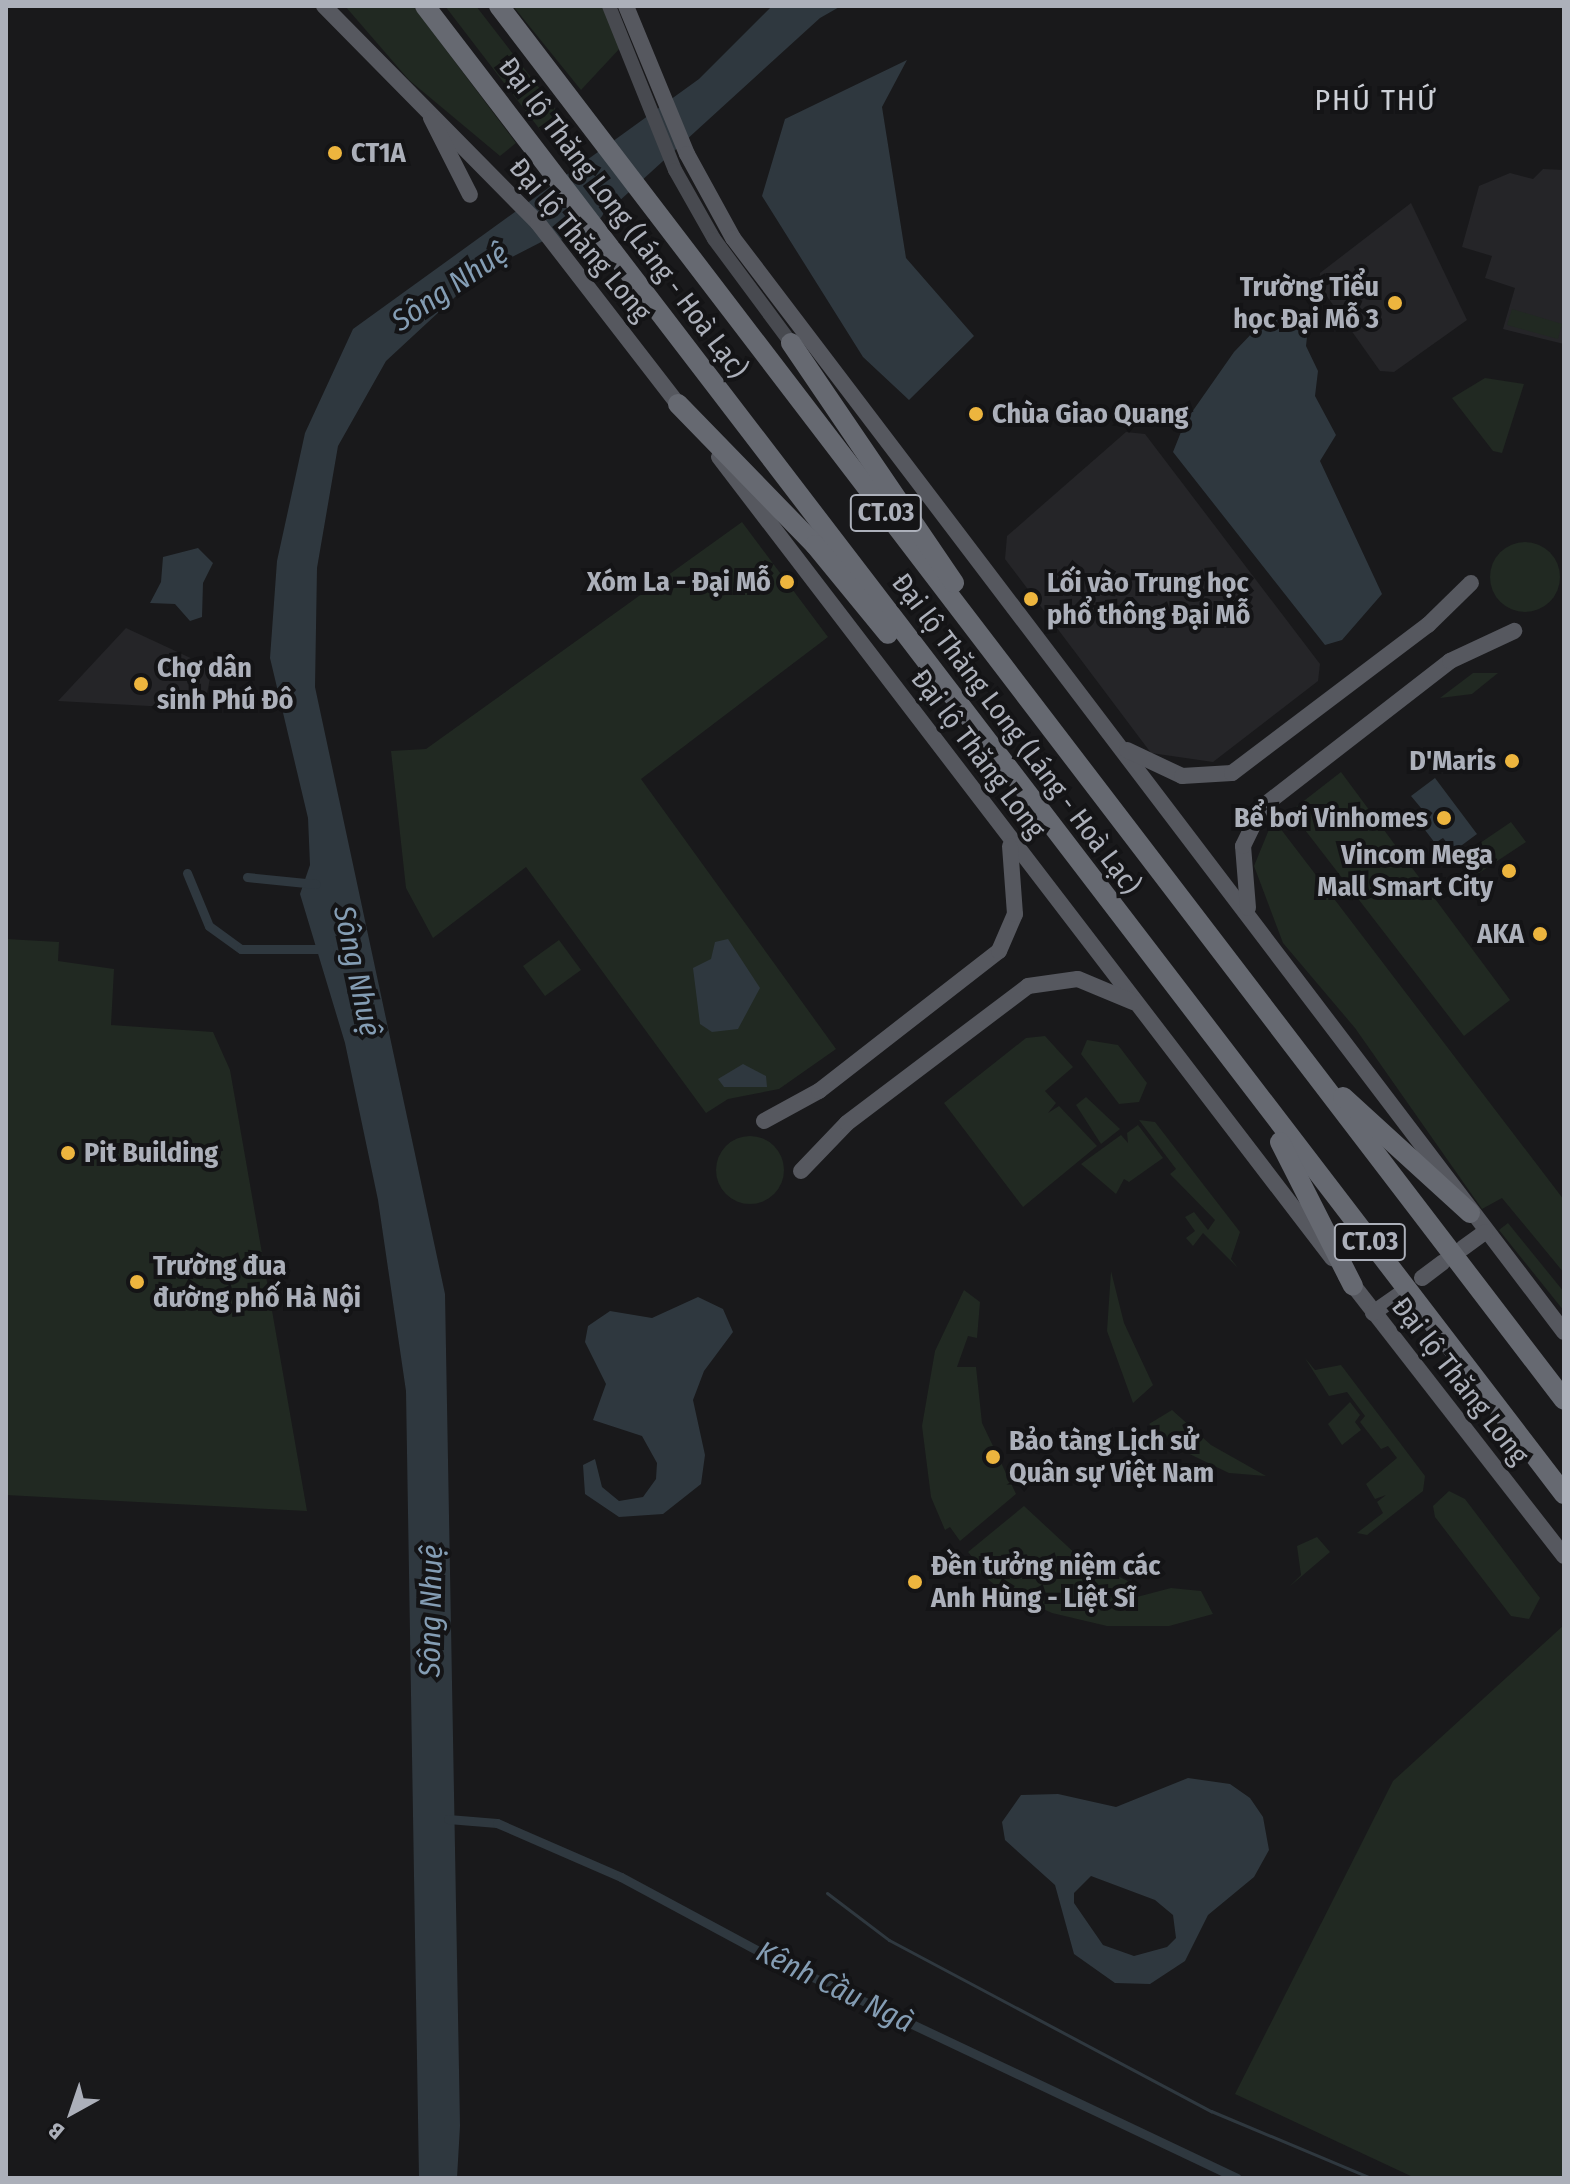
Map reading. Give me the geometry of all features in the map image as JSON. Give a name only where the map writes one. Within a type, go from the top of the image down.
[{"type":"highway","name":"Đại lộ Thăng Long (Láng - Hoà Lạc)","points":[[425,6],[1564,1494]]},
{"type":"highway","name":"Đại lộ Thăng Long (Láng - Hoà Lạc)","points":[[499,6],[1564,1400]]},
{"type":"highway","points":[[791,343],[1128,832]]},
{"type":"highway","points":[[678,404],[815,545],[1063,841]]},
{"type":"highway","points":[[1185,906],[1226,948],[1346,1102],[1470,1213]]},
{"type":"highway","points":[[1176,991],[1213,1051],[1265,1116],[1353,1286]]},
{"type":"main road","name":"Đại lộ Thăng Long","points":[[324,6],[430,116],[517,200],[558,247],[1009,841],[1142,1007],[1373,1313],[1564,1556]]},
{"type":"main road","points":[[609,6],[675,170],[714,239],[791,343],[876,427]]},
{"type":"main road","points":[[626,6],[687,154],[733,238],[1249,914],[1470,1213],[1564,1332]]},
{"type":"main road","points":[[430,116],[470,195]]},
{"type":"main road","points":[[1120,746],[1182,776],[1232,773],[1428,625],[1471,583]]},
{"type":"main road","points":[[1249,914],[1243,846],[1262,807],[1450,661],[1514,631]]},
{"type":"main road","points":[[764,1121],[819,1091],[999,951],[1015,914],[1009,841]]},
{"type":"main road","points":[[801,1171],[847,1123],[1028,986],[1078,979],[1142,1007]]},
{"type":"main road","points":[[1463,1248],[1485,1232]]},
{"type":"main road","points":[[1422,1278],[1443,1262]]},
{"type":"main road","points":[[1373,1313],[1404,1291]]},
{"type":"shaded area","points":[[345,6],[413,6],[516,143],[500,156],[409,80]]},
{"type":"shaded area","points":[[445,6],[476,6],[557,111],[541,131]]},
{"type":"shaded area","points":[[513,6],[605,6],[622,46],[581,90]]},
{"type":"shaded area","points":[[1543,169],[1564,170],[1564,344],[1503,329],[1515,288],[1485,278],[1492,256],[1462,247],[1479,186],[1510,173],[1533,179]]},
{"type":"shaded area","name":"Trường Tiểu học Đại Mỗ 3","points":[[1411,203],[1467,320],[1394,372],[1380,371],[1319,285],[1320,273]]},
{"type":"shaded area","points":[[1512,309],[1562,324],[1558,339],[1507,325]]},
{"type":"shaded area","points":[[1485,378],[1524,384],[1502,453],[1493,451],[1452,398]]},
{"type":"shaded area","points":[[1126,432],[1145,434],[1320,664],[1318,681],[1213,762],[1151,753],[1005,559],[1007,536]]},
{"type":"shaded area","points":[[742,522],[828,637],[641,779],[836,1049],[779,1089],[728,1099],[706,1113],[526,867],[433,938],[406,888],[391,751],[426,749]]},
{"type":"shaded area","points":[[1525,542],[1550,552],[1560,577],[1550,602],[1525,612],[1500,602],[1490,577],[1500,552]]},
{"type":"shaded area","name":"Chợ dân sinh Phú Đô","points":[[126,628],[212,668],[204,709],[58,701]]},
{"type":"shaded area","points":[[1473,673],[1498,673],[1472,694],[1440,698]]},
{"type":"shaded area","points":[[1341,772],[1510,1000],[1464,1036],[1295,817],[1296,807]]},
{"type":"shaded area","points":[[1511,822],[1526,842],[1470,879],[1458,858]]},
{"type":"shaded area","points":[[1270,827],[1280,828],[1564,1200],[1564,1273],[1502,1198],[1482,1209],[1355,1028],[1283,943],[1254,866]]},
{"type":"shaded area","name":"Trường đua đường phố Hà Nội","points":[[6,939],[59,942],[58,961],[114,969],[111,1025],[213,1032],[230,1070],[307,1511],[6,1495]]},
{"type":"shaded area","points":[[559,940],[581,970],[545,996],[523,966]]},
{"type":"shaded area","points":[[1045,1036],[1073,1067],[1045,1091],[1056,1103],[1048,1113],[1059,1106],[1097,1146],[1023,1207],[944,1103],[1026,1038]]},
{"type":"shaded area","points":[[1087,1040],[1118,1045],[1147,1083],[1139,1102],[1119,1104],[1081,1054]]},
{"type":"shaded area","points":[[1086,1097],[1120,1129],[1101,1144],[1076,1105]]},
{"type":"shaded area","points":[[1139,1120],[1155,1122],[1240,1232],[1231,1259],[1238,1268],[1203,1233],[1193,1246],[1186,1238],[1195,1231],[1185,1217],[1194,1212],[1208,1230],[1215,1220],[1170,1174],[1176,1169]]},
{"type":"shaded area","points":[[1138,1125],[1163,1158],[1129,1182],[1124,1179],[1116,1194],[1081,1164],[1121,1135],[1128,1143],[1127,1133]]},
{"type":"shaded area","points":[[750,1136],[774,1146],[784,1170],[774,1194],[750,1204],[726,1194],[716,1170],[726,1146]]},
{"type":"shaded area","points":[[1508,1223],[1564,1292],[1564,1311],[1499,1230]]},
{"type":"shaded area","points":[[1111,1271],[1124,1323],[1153,1385],[1133,1403],[1107,1331]]},
{"type":"shaded area","points":[[964,1290],[980,1302],[977,1338],[968,1336],[957,1367],[976,1367],[982,1423],[1016,1494],[960,1541],[950,1527],[945,1530],[931,1497],[922,1426],[935,1351]]},
{"type":"shaded area","points":[[1305,1358],[1315,1370],[1341,1365],[1425,1476],[1423,1491],[1367,1535],[1357,1533],[1383,1513],[1377,1502],[1386,1495],[1375,1499],[1366,1484],[1397,1458],[1388,1446],[1381,1449],[1360,1422],[1365,1416],[1347,1392],[1329,1396]]},
{"type":"shaded area","points":[[1350,1402],[1360,1415],[1355,1422],[1361,1430],[1342,1445],[1328,1424]]},
{"type":"shaded area","points":[[1172,1410],[1211,1445],[1266,1476],[1229,1473],[1177,1448],[1149,1424]]},
{"type":"shaded area","points":[[1449,1491],[1465,1499],[1540,1598],[1529,1619],[1511,1616],[1435,1517],[1433,1506]]},
{"type":"shaded area","points":[[1024,1506],[1079,1557],[1136,1585],[1133,1598],[1171,1588],[1201,1591],[1213,1614],[1169,1626],[1107,1626],[1052,1613],[1000,1589],[975,1569],[979,1565],[968,1552]]},
{"type":"shaded area","points":[[1317,1537],[1330,1552],[1289,1587],[1301,1575],[1297,1546]]},
{"type":"shaded area","points":[[1564,1625],[1564,2178],[1415,2178],[1235,2094],[1393,1781]]},
{"type":"water","points":[[772,6],[841,6],[820,18],[617,203],[481,273],[386,361],[338,446],[317,568],[315,687],[445,1294],[460,2126],[457,2178],[419,2178],[406,1391],[378,1200],[345,1043],[300,894],[310,865],[308,818],[270,658],[277,561],[305,433],[353,329],[699,79]]},
{"type":"water","points":[[907,60],[882,107],[906,258],[974,336],[909,400],[863,357],[762,196],[785,119]]},
{"type":"water","points":[[1293,313],[1308,328],[1306,346],[1318,371],[1315,396],[1336,435],[1320,461],[1382,594],[1342,640],[1325,645],[1173,452],[1185,422],[1234,352],[1257,328]]},
{"type":"water","points":[[198,548],[213,563],[203,583],[202,617],[190,621],[175,604],[150,603],[161,582],[163,557]]},
{"type":"water","name":"Bể bơi Vinhomes","points":[[1435,778],[1477,834],[1454,851],[1443,838],[1435,843],[1418,821],[1426,814],[1411,796]]},
{"type":"water","points":[[728,939],[760,988],[738,1029],[712,1032],[700,1024],[693,968],[711,959],[715,942]]},
{"type":"water","points":[[743,1064],[766,1076],[767,1087],[724,1087],[718,1079]]},
{"type":"water","points":[[698,1297],[723,1309],[733,1332],[704,1371],[693,1400],[705,1455],[701,1484],[663,1514],[619,1517],[585,1494],[583,1465],[595,1459],[602,1487],[619,1501],[643,1497],[656,1479],[657,1463],[642,1436],[593,1420],[606,1384],[585,1342],[588,1326],[610,1311],[652,1318]]},
{"type":"water","points":[[1188,1778],[1230,1784],[1250,1798],[1263,1817],[1269,1850],[1254,1877],[1208,1915],[1185,1961],[1150,1984],[1115,1983],[1074,1954],[1055,1885],[1005,1840],[1002,1822],[1021,1795],[1058,1794],[1116,1807]],"holes":[[[1091,1876],[1155,1900],[1173,1915],[1176,1938],[1167,1947],[1134,1956],[1103,1945],[1074,1903],[1074,1893]]]},
{"type":"waterway","name":"Sông Nhuệ","points":[[551,233],[581,228],[596,211]]},
{"type":"waterway","points":[[187,873],[209,926],[241,949],[329,949]]},
{"type":"waterway","points":[[247,877],[316,884]]},
{"type":"waterway","name":"Kênh Cầu Ngà","points":[[448,1819],[497,1823],[621,1877],[764,1954],[1237,2178]]},
{"type":"waterway","points":[[827,1893],[889,1940],[1211,2111],[1371,2178]]},
{"type":"place","name":"CT1A","points":[[335,153]]},
{"type":"place","name":"Trường Tiểu học Đại Mỗ 3","points":[[1395,303]]},
{"type":"place","name":"Chùa Giao Quang","points":[[976,414]]},
{"type":"place","name":"Xóm La - Đại Mỗ","points":[[787,582]]},
{"type":"place","name":"Lối vào Trung học phổ thông Đại Mỗ","points":[[1031,599]]},
{"type":"place","name":"Chợ dân sinh Phú Đô","points":[[141,684]]},
{"type":"place","name":"D'Maris","points":[[1512,761]]},
{"type":"place","name":"Bể bơi Vinhomes","points":[[1444,818]]},
{"type":"place","name":"Vincom Mega Mall Smart City","points":[[1509,871]]},
{"type":"place","name":"AKA","points":[[1540,934]]},
{"type":"place","name":"Pit Building","points":[[68,1153]]},
{"type":"place","name":"Trường đua đường phố Hà Nội","points":[[137,1282]]},
{"type":"place","name":"Bảo tàng Lịch sử Quân sự Việt Nam","points":[[993,1457]]},
{"type":"place","name":"Đền tưởng niệm các Anh Hùng - Liệt Sĩ","points":[[915,1582]]},
{"type":"district","name":"PHÚ THỨ","points":[[1376,100]]}]
